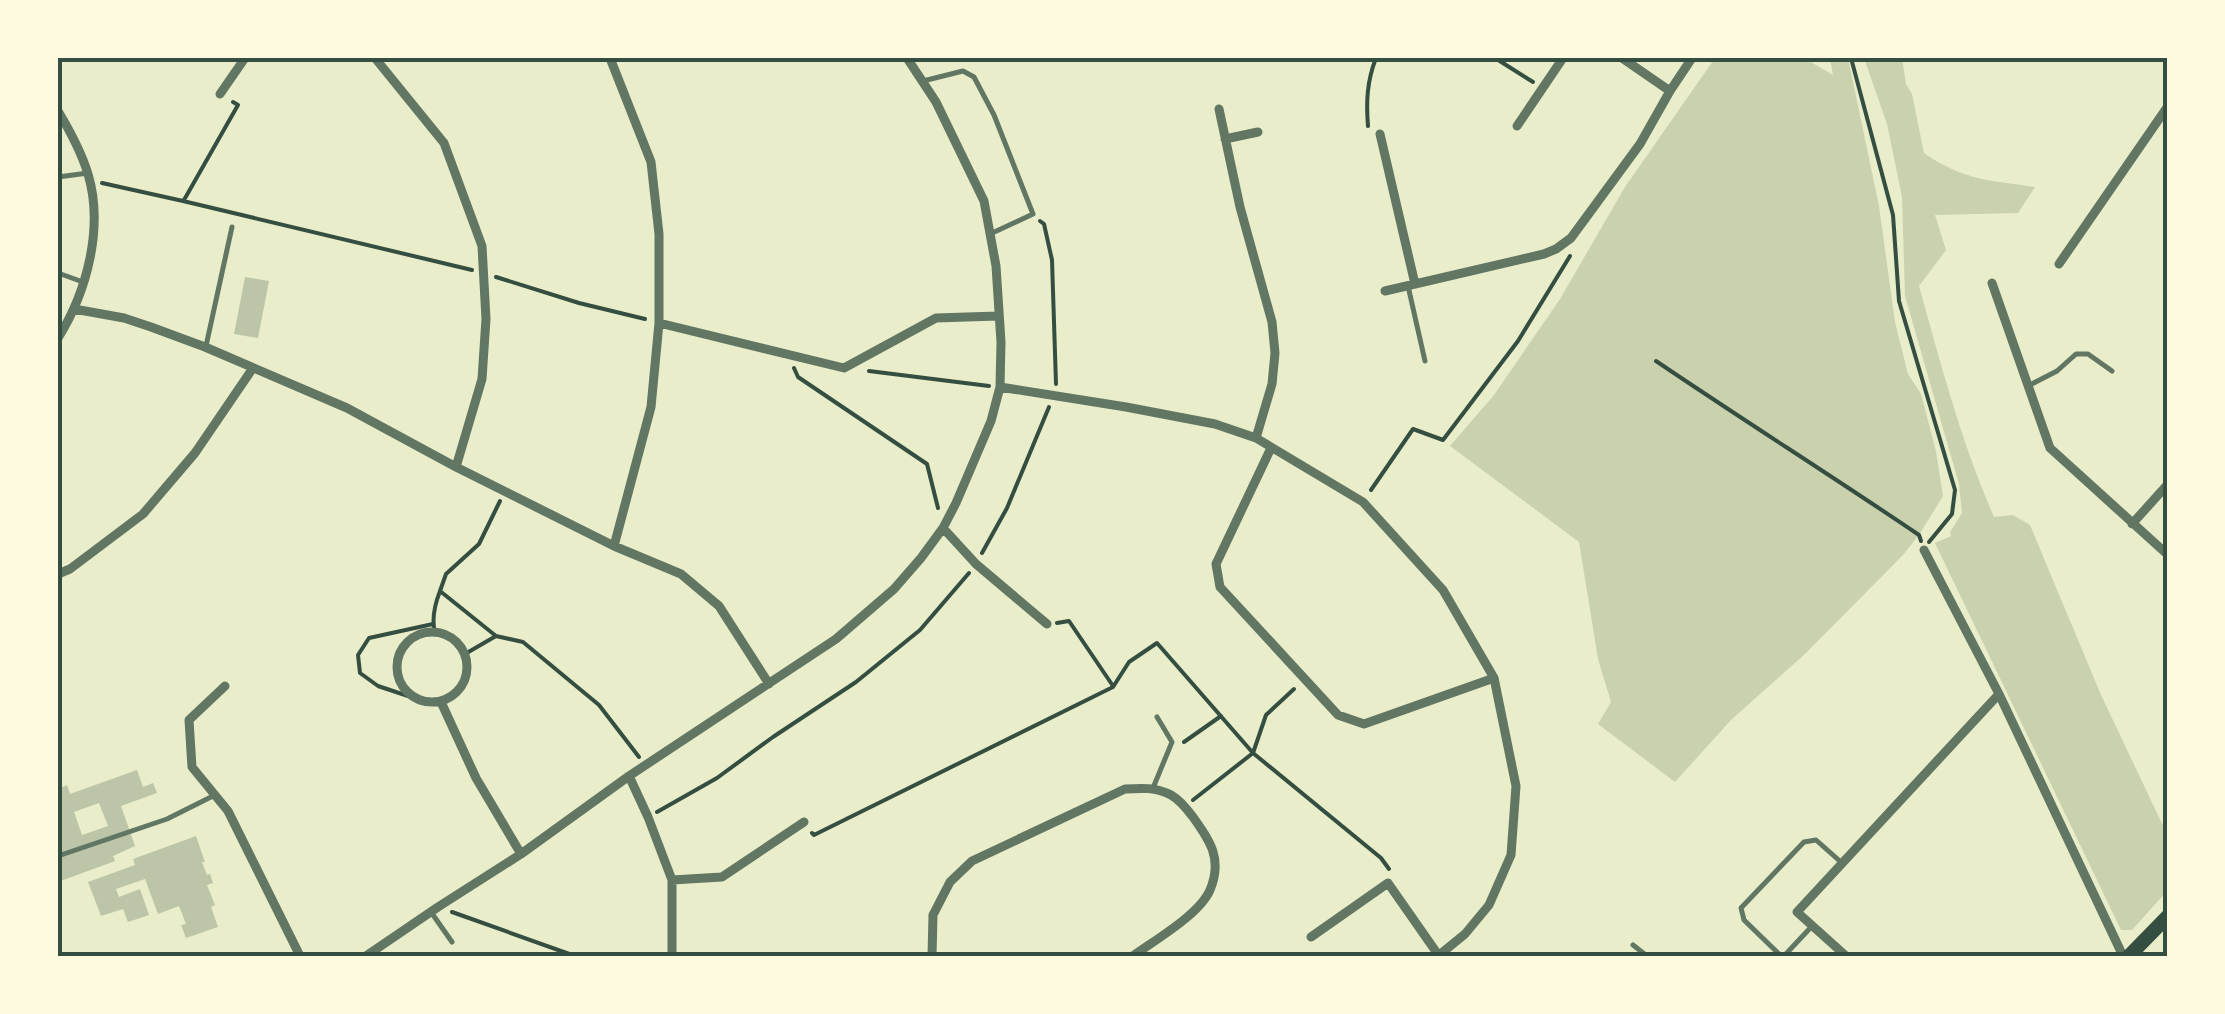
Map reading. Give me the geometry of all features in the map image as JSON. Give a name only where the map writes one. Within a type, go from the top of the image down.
[{"type":"main road","points":[[2126,956],[2168,916]]},
{"type":"street","points":[[220,94],[245,58]]},
{"type":"street","points":[[374,58],[444,142],[482,246],[486,318],[482,380],[456,467]]},
{"type":"street","points":[[610,58],[651,162],[659,234],[660,323],[651,406],[614,546]]},
{"type":"street","points":[[366,956],[836,639],[894,589],[943,528],[986,434],[1000,387],[996,266],[984,201],[936,102],[907,58]]},
{"type":"street","points":[[1518,126],[1562,58]]},
{"type":"street","points":[[1622,58],[1670,91]]},
{"type":"street","points":[[1386,291],[1544,254],[1566,242],[1640,144],[1692,58]]},
{"type":"street","points":[[2059,264],[2168,106]]},
{"type":"street","points":[[1219,109],[1240,207],[1272,322],[1272,384],[1256,438]]},
{"type":"street","points":[[58,111],[75,139],[89,177],[94,226],[83,282],[58,338]]},
{"type":"street","points":[[1226,139],[1258,132]]},
{"type":"street","points":[[1380,134],[1411,285]]},
{"type":"street","points":[[1992,282],[2050,448],[2168,554]]},
{"type":"street","points":[[74,309],[124,318],[205,347],[346,408],[614,546],[681,574],[719,606],[769,684]]},
{"type":"street","points":[[660,323],[844,368],[936,318],[998,316]]},
{"type":"street","points":[[58,574],[142,514],[194,452],[253,368]]},
{"type":"street","points":[[1000,387],[1215,424],[1256,438],[1363,502],[1443,590],[1494,678],[1516,786],[1511,855],[1489,905],[1465,934],[1439,956],[1388,883],[1312,937]]},
{"type":"street","points":[[1270,448],[1216,564],[1220,587],[1338,715],[1364,724],[1494,678]]},
{"type":"street","points":[[2132,524],[2168,484]]},
{"type":"street","points":[[943,528],[976,564],[1048,624]]},
{"type":"street","points":[[1924,550],[1999,694],[2126,956]]},
{"type":"street","points":[[434,628],[453,638],[465,654],[468,666],[461,688],[452,697],[431,703],[414,698],[404,689],[398,679],[398,656],[412,638],[434,628]]},
{"type":"street","points":[[225,686],[188,720],[192,767],[228,811],[300,956]]},
{"type":"street","points":[[1846,956],[1798,912],[1999,694]]},
{"type":"street","points":[[441,702],[476,778],[522,854]]},
{"type":"street","points":[[630,776],[672,880],[672,956]]},
{"type":"street","points":[[932,956],[933,915],[950,882],[972,861],[1125,789],[1153,788],[1185,806],[1212,845],[1216,866],[1200,906],[1134,956]]},
{"type":"street","points":[[672,880],[722,877],[804,822]]},
{"type":"lane","points":[[922,81],[964,70],[974,77],[994,114],[1033,214],[990,234]]},
{"type":"lane","points":[[58,177],[89,177]]},
{"type":"lane","points":[[205,347],[232,227]]},
{"type":"lane","points":[[58,273],[83,282]]},
{"type":"lane","points":[[1411,285],[1425,361]]},
{"type":"lane","points":[[2028,386],[2076,354],[2088,354],[2112,372]]},
{"type":"lane","points":[[1153,788],[1172,742],[1157,717]]},
{"type":"lane","points":[[58,856],[166,820],[215,795]]},
{"type":"lane","points":[[1813,926],[1782,956],[1744,920],[1741,908],[1804,842],[1816,840],[1842,863]]},
{"type":"lane","points":[[434,909],[452,942]]},
{"type":"lane","points":[[1633,944],[1646,956]]},
{"type":"path","points":[[1376,58],[1366,102],[1368,127],[1380,134]]},
{"type":"path","points":[[1496,58],[1542,88]]},
{"type":"path","points":[[1851,58],[1893,215],[1900,301],[1955,490],[1952,514],[1924,550]]},
{"type":"path","points":[[183,200],[238,106],[220,94]]},
{"type":"path","points":[[89,177],[485,273],[579,303],[660,323]]},
{"type":"path","points":[[1363,502],[1413,429],[1444,440],[1518,341],[1571,258],[1566,242]]},
{"type":"path","points":[[789,354],[798,377],[926,464],[943,528]]},
{"type":"path","points":[[1656,361],[1919,535],[1924,550]]},
{"type":"path","points":[[844,368],[1000,387]]},
{"type":"path","points":[[414,698],[378,686],[360,673],[358,655],[369,638],[434,628],[434,607],[446,574],[479,544],[506,490]]},
{"type":"path","points":[[440,591],[496,636],[523,642],[599,705],[645,766]]},
{"type":"path","points":[[1048,624],[1068,621],[1114,688]]},
{"type":"path","points":[[465,654],[496,636]]},
{"type":"path","points":[[804,822],[814,835],[1114,688],[1130,662],[1157,643],[1253,753],[1381,858],[1395,878],[1388,883]]},
{"type":"path","points":[[1185,806],[1253,753],[1266,715],[1305,678]]},
{"type":"path","points":[[1166,754],[1221,716]]},
{"type":"path","points":[[434,909],[575,956]]},
{"type":"green space","points":[[1715,58],[1804,58],[1833,75],[1830,58],[1848,58],[1879,206],[1895,322],[1908,374],[1921,394],[1943,496],[1903,555],[1805,654],[1731,720],[1675,782],[1598,724],[1611,702],[1598,659],[1579,542],[1450,446],[1494,395],[1560,299],[1625,187]]},
{"type":"green space","points":[[1864,58],[1902,58],[1924,153],[1965,174],[2035,187],[2018,213],[1935,215],[1946,250],[1919,286],[1962,432],[1994,517],[2013,515],[2030,525],[2101,695],[2167,834],[2167,891],[2132,930],[2121,930],[1935,543],[1951,536],[1962,513],[1959,484],[1905,296],[1902,197],[1887,124]]},
{"type":"building","points":[[245,277],[269,281],[258,338],[234,334]]},
{"type":"building","points":[[137,770],[143,787],[153,783],[157,793],[121,806],[135,846],[113,856],[115,861],[58,882],[58,789],[67,785],[70,794]],"holes":[[[99,803],[108,826],[82,835],[74,812]]]},
{"type":"building","points":[[196,836],[202,862],[213,883],[207,885],[218,927],[186,938],[179,906],[158,914],[145,879],[116,889],[119,897],[140,889],[149,915],[128,922],[123,909],[101,916],[88,882],[135,865],[133,859]]}]
